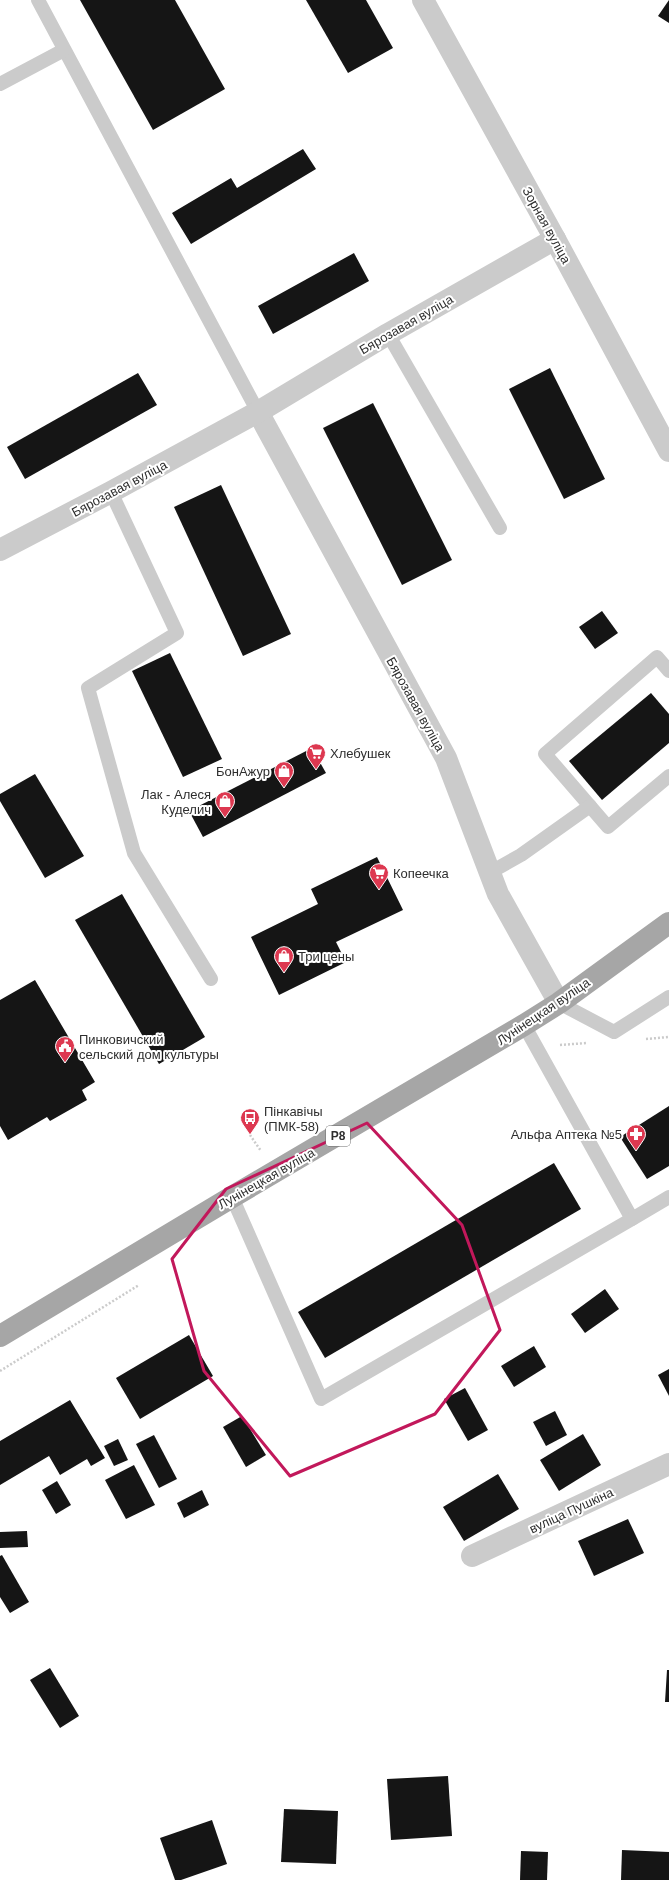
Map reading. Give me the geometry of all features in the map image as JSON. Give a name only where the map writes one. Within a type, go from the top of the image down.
[{"type":"main road","name":"Лунінецкая вуліца","points":[[0,1336],[559,1004],[669,923]]},
{"type":"street","name":"Зорная вуліца","points":[[423,0],[669,451]]},
{"type":"street","name":"Бярозавая вуліца","points":[[0,550],[111,492],[258,412],[388,334],[555,240]]},
{"type":"street","name":"Бярозавая вуліца","points":[[258,412],[446,758],[498,894],[559,1004]]},
{"type":"street","name":"вуліца Пушкіна","points":[[472,1556],[669,1464]]},
{"type":"lane","points":[[38,0],[258,412]]},
{"type":"lane","points":[[0,84],[64,50]]},
{"type":"lane","points":[[388,334],[500,528]]},
{"type":"lane","points":[[111,492],[177,633],[88,688],[134,853],[211,979]]},
{"type":"lane","points":[[669,671],[657,657],[545,754],[608,827],[669,776]]},
{"type":"lane","points":[[489,873],[521,855],[590,806]]},
{"type":"lane","points":[[559,1004],[614,1032],[669,997]]},
{"type":"lane","points":[[524,1025],[632,1219]]},
{"type":"lane","points":[[232,1197],[321,1399],[632,1219],[669,1196]]},
{"type":"highlighted area","points":[[367,1123],[462,1225],[500,1330],[435,1414],[290,1476],[204,1371],[172,1259],[226,1189]]},
{"type":"building","points":[[80,0],[175,0],[225,89],[153,130]]},
{"type":"building","points":[[306,0],[366,0],[393,48],[348,73]]},
{"type":"building","points":[[669,0],[669,23],[658,16]]},
{"type":"building","points":[[303,149],[316,169],[191,244],[172,213],[231,178],[237,188]]},
{"type":"building","points":[[354,253],[369,281],[273,334],[258,306]]},
{"type":"building","points":[[550,368],[605,479],[564,499],[509,389]]},
{"type":"building","points":[[138,373],[157,405],[25,479],[7,447]]},
{"type":"building","points":[[373,403],[452,560],[402,585],[323,428]]},
{"type":"building","points":[[221,485],[291,634],[243,656],[174,507]]},
{"type":"building","points":[[602,611],[618,633],[595,649],[579,627]]},
{"type":"building","points":[[170,653],[222,759],[183,777],[132,671]]},
{"type":"building","points":[[651,693],[669,714],[669,743],[602,800],[569,761]]},
{"type":"building","points":[[312,748],[326,773],[203,837],[189,811]]},
{"type":"building","points":[[35,774],[84,856],[45,878],[0,801],[0,794]]},
{"type":"building","points":[[377,857],[403,910],[336,942],[346,962],[279,995],[251,937],[318,904],[311,889]]},
{"type":"building","points":[[122,894],[205,1037],[159,1064],[75,920]]},
{"type":"building","points":[[35,980],[95,1082],[82,1090],[87,1100],[50,1121],[47,1117],[8,1140],[0,1126],[0,1000]]},
{"type":"building","points":[[669,1106],[669,1166],[647,1179],[620,1137]]},
{"type":"building","points":[[554,1163],[581,1209],[325,1358],[298,1312]]},
{"type":"building","points":[[605,1289],[619,1309],[585,1333],[571,1314]]},
{"type":"building","points":[[189,1335],[213,1376],[140,1419],[116,1378]]},
{"type":"building","points":[[534,1346],[546,1367],[514,1387],[501,1366]]},
{"type":"building","points":[[669,1369],[669,1396],[658,1375]]},
{"type":"building","points":[[465,1388],[488,1430],[468,1441],[444,1399]]},
{"type":"building","points":[[70,1400],[105,1458],[91,1466],[87,1459],[60,1475],[49,1456],[0,1485],[0,1441]]},
{"type":"building","points":[[555,1411],[567,1435],[546,1446],[533,1422]]},
{"type":"building","points":[[242,1416],[266,1455],[246,1467],[223,1427]]},
{"type":"building","points":[[583,1434],[601,1465],[559,1491],[540,1460]]},
{"type":"building","points":[[154,1435],[177,1479],[159,1488],[136,1444]]},
{"type":"building","points":[[118,1439],[128,1460],[114,1466],[104,1446]]},
{"type":"building","points":[[134,1465],[155,1505],[126,1519],[105,1480]]},
{"type":"building","points":[[498,1474],[519,1509],[464,1541],[443,1507]]},
{"type":"building","points":[[57,1481],[71,1505],[56,1514],[42,1490]]},
{"type":"building","points":[[202,1490],[209,1505],[184,1518],[177,1503]]},
{"type":"building","points":[[628,1519],[644,1553],[594,1576],[578,1541]]},
{"type":"building","points":[[27,1531],[28,1547],[0,1548],[0,1532]]},
{"type":"building","points":[[2,1555],[29,1602],[10,1613],[0,1597],[0,1556]]},
{"type":"building","points":[[50,1668],[79,1716],[60,1728],[30,1680]]},
{"type":"building","points":[[667,1670],[669,1670],[669,1702],[665,1702]]},
{"type":"building","points":[[448,1776],[452,1836],[391,1840],[387,1779]]},
{"type":"building","points":[[284,1809],[338,1811],[336,1864],[281,1862]]},
{"type":"building","points":[[212,1820],[227,1864],[181,1880],[175,1880],[160,1838]]},
{"type":"building","points":[[622,1850],[669,1852],[669,1880],[621,1880]]},
{"type":"building","points":[[521,1851],[548,1852],[547,1880],[520,1880]]},
{"type":"place","name":"Хлебушек","points":[[316,770]]},
{"type":"place","name":"БонАжур","points":[[284,788]]},
{"type":"place","name":"Лак - Алеся Куделич","points":[[225,818]]},
{"type":"place","name":"Копеечка","points":[[379,890]]},
{"type":"place","name":"Три цены","points":[[284,973]]},
{"type":"place","name":"Пинковичский сельский дом культуры","points":[[65,1063]]},
{"type":"place","name":"Пінкавічы (ПМК-58)","points":[[250,1135]]},
{"type":"place","name":"Альфа Аптека №5","points":[[636,1151]]}]
